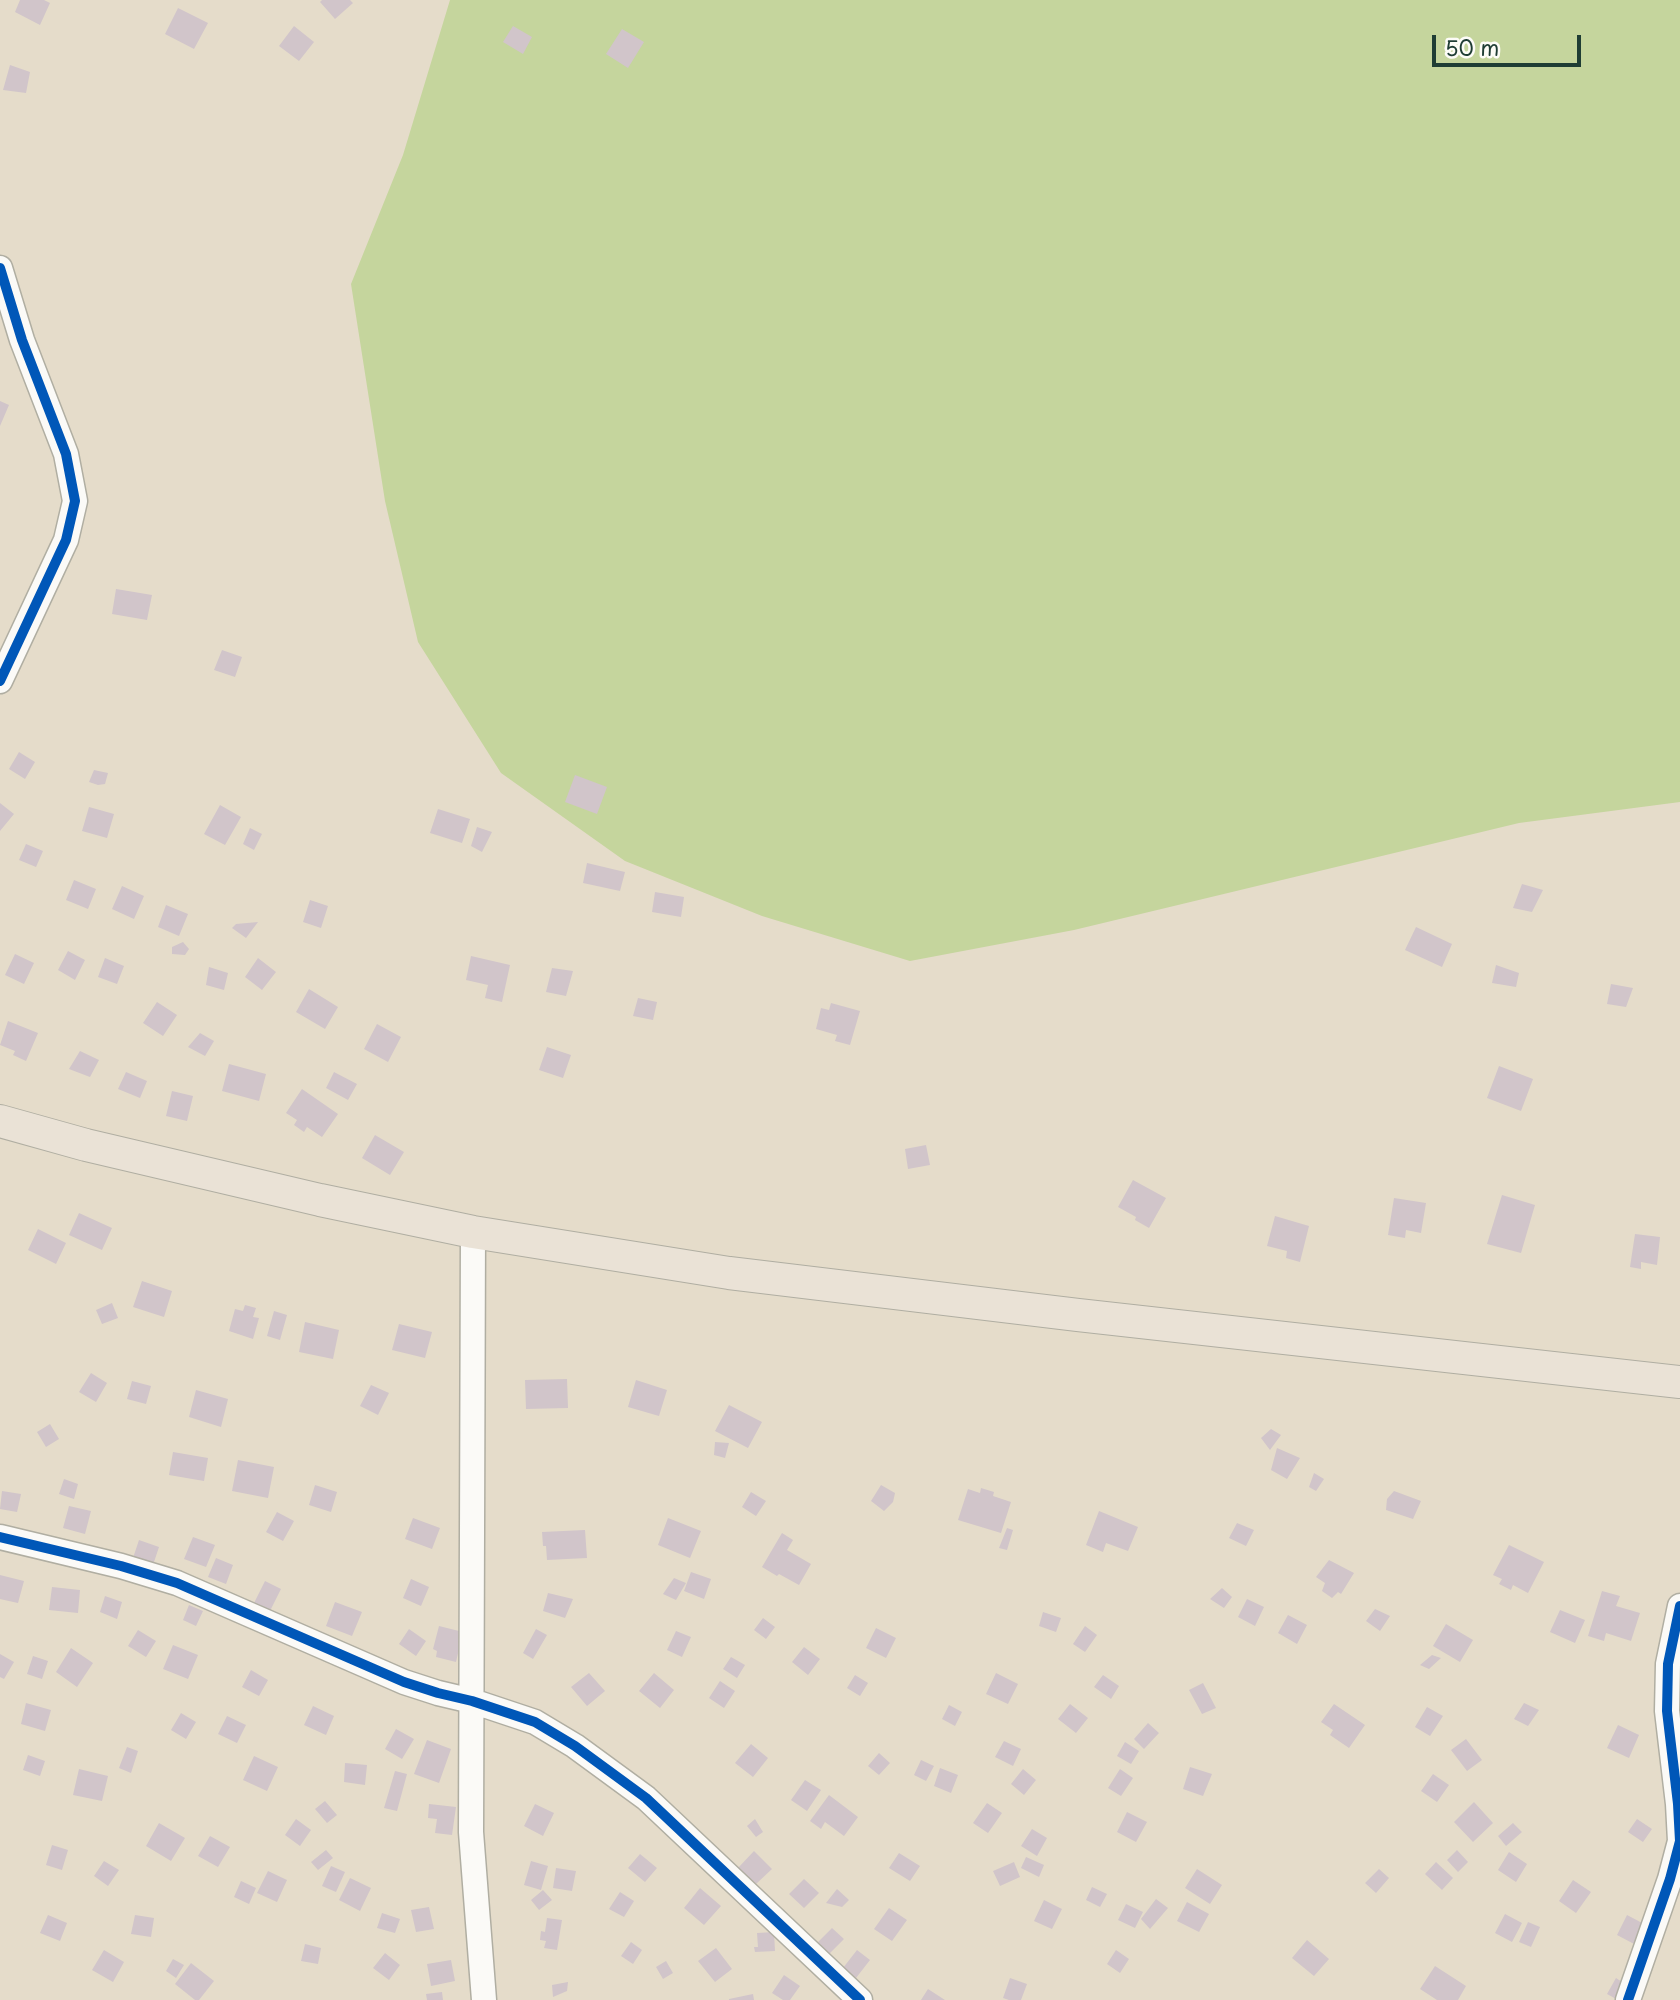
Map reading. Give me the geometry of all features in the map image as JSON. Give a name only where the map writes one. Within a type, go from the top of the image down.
[{"type":"main road","points":[[0,1121],[320,1200],[473,1232],[743,1274],[1092,1317],[1680,1382]]},
{"type":"street","points":[[0,268],[22,340],[66,454],[75,501],[66,540],[0,681]]},
{"type":"street","points":[[473,1232],[471,1832],[484,2000]]},
{"type":"street","points":[[0,1537],[121,1566],[177,1583],[404,1682],[535,1722],[575,1746],[646,1798],[860,2000]]},
{"type":"street","points":[[1628,2000],[1670,1879],[1680,1841],[1667,1711],[1668,1664],[1680,1606]]},
{"type":"green space","points":[[450,0],[1680,0],[1680,802],[1519,823],[1074,930],[910,961],[762,916],[625,861],[501,773],[418,642],[385,501],[351,284],[403,155]]},
{"type":"building","points":[[20,0],[44,0],[50,3],[40,25],[15,12]]},
{"type":"building","points":[[350,0],[353,3],[335,19],[320,2]]},
{"type":"building","points":[[178,8],[208,23],[194,49],[165,34]]},
{"type":"building","points":[[294,26],[314,42],[299,61],[279,46]]},
{"type":"building","points":[[513,26],[532,37],[523,54],[503,42]]},
{"type":"building","points":[[622,29],[644,42],[628,68],[606,54]]},
{"type":"building","points":[[10,65],[30,72],[26,93],[3,90]]},
{"type":"building","points":[[0,401],[9,405],[0,426]]},
{"type":"building","points":[[116,589],[152,595],[147,620],[112,614]]},
{"type":"building","points":[[222,650],[242,657],[235,677],[214,670]]},
{"type":"building","points":[[19,752],[35,762],[25,779],[9,769]]},
{"type":"building","points":[[94,770],[108,773],[105,784],[89,782]]},
{"type":"building","points":[[575,775],[607,787],[597,814],[565,802]]},
{"type":"building","points":[[0,803],[14,814],[0,831]]},
{"type":"building","points":[[220,805],[241,817],[225,845],[204,834]]},
{"type":"building","points":[[89,807],[114,814],[107,838],[82,831]]},
{"type":"building","points":[[438,809],[470,819],[462,843],[430,833]]},
{"type":"building","points":[[477,827],[492,832],[482,852],[471,846]]},
{"type":"building","points":[[250,828],[262,834],[254,850],[243,844]]},
{"type":"building","points":[[26,844],[43,851],[36,867],[19,860]]},
{"type":"building","points":[[587,863],[625,872],[620,891],[583,883]]},
{"type":"building","points":[[74,880],[96,889],[88,909],[66,900]]},
{"type":"building","points":[[1522,884],[1543,890],[1532,912],[1513,908]]},
{"type":"building","points":[[122,886],[144,896],[134,919],[112,909]]},
{"type":"building","points":[[655,892],[684,897],[681,917],[652,912]]},
{"type":"building","points":[[310,900],[328,906],[321,928],[303,922]]},
{"type":"building","points":[[166,905],[188,914],[179,936],[158,927]]},
{"type":"building","points":[[258,922],[246,938],[232,928],[236,924]]},
{"type":"building","points":[[1416,927],[1452,944],[1442,967],[1405,950]]},
{"type":"building","points":[[183,942],[189,949],[185,955],[172,954],[172,947]]},
{"type":"building","points":[[68,951],[85,960],[75,980],[58,970]]},
{"type":"building","points":[[15,954],[34,963],[24,984],[5,975]]},
{"type":"building","points":[[471,956],[510,965],[502,1002],[485,998],[488,985],[466,980]]},
{"type":"building","points":[[105,958],[124,966],[117,984],[98,977]]},
{"type":"building","points":[[258,958],[276,972],[262,990],[245,977]]},
{"type":"building","points":[[1496,965],[1519,973],[1516,987],[1492,983]]},
{"type":"building","points":[[209,967],[228,973],[224,990],[206,985]]},
{"type":"building","points":[[552,968],[573,971],[566,996],[546,992]]},
{"type":"building","points":[[1611,984],[1633,988],[1626,1007],[1607,1004]]},
{"type":"building","points":[[309,989],[338,1007],[325,1029],[296,1012]]},
{"type":"building","points":[[638,998],[657,1002],[653,1020],[633,1016]]},
{"type":"building","points":[[157,1002],[177,1015],[163,1036],[143,1023]]},
{"type":"building","points":[[831,1003],[860,1011],[850,1045],[835,1041],[837,1035],[816,1029],[821,1008],[829,1010]]},
{"type":"building","points":[[8,1021],[38,1033],[26,1061],[13,1055],[15,1051],[0,1045]]},
{"type":"building","points":[[377,1024],[401,1037],[388,1062],[364,1049]]},
{"type":"building","points":[[200,1033],[214,1041],[205,1056],[188,1047]]},
{"type":"building","points":[[547,1047],[571,1055],[563,1078],[539,1070]]},
{"type":"building","points":[[80,1051],[99,1060],[90,1077],[69,1069]]},
{"type":"building","points":[[229,1064],[266,1074],[259,1101],[222,1091]]},
{"type":"building","points":[[1499,1066],[1533,1079],[1521,1111],[1487,1098]]},
{"type":"building","points":[[126,1072],[147,1081],[140,1098],[118,1089]]},
{"type":"building","points":[[334,1072],[357,1084],[348,1100],[326,1088]]},
{"type":"building","points":[[302,1089],[338,1114],[322,1137],[307,1127],[304,1132],[294,1125],[297,1120],[286,1113]]},
{"type":"building","points":[[172,1091],[193,1096],[187,1121],[166,1116]]},
{"type":"building","points":[[375,1135],[404,1152],[390,1175],[362,1158]]},
{"type":"building","points":[[926,1145],[930,1165],[908,1169],[905,1149]]},
{"type":"building","points":[[1133,1180],[1166,1198],[1149,1228],[1118,1207]]},
{"type":"building","points":[[1502,1195],[1535,1205],[1521,1253],[1487,1244]]},
{"type":"building","points":[[1394,1198],[1426,1203],[1421,1233],[1406,1230],[1405,1238],[1388,1235]]},
{"type":"building","points":[[79,1213],[112,1228],[102,1250],[69,1235]]},
{"type":"building","points":[[1275,1216],[1309,1226],[1300,1262],[1286,1258],[1287,1251],[1267,1246]]},
{"type":"building","points":[[38,1229],[66,1243],[56,1264],[28,1250]]},
{"type":"building","points":[[1635,1234],[1660,1237],[1657,1265],[1641,1262],[1641,1269],[1630,1267]]},
{"type":"building","points":[[142,1281],[172,1291],[164,1317],[133,1307]]},
{"type":"building","points":[[112,1303],[118,1318],[102,1324],[96,1310]]},
{"type":"building","points":[[245,1305],[256,1308],[253,1317],[259,1318],[253,1339],[229,1331],[235,1309],[243,1311]]},
{"type":"building","points":[[274,1311],[287,1315],[280,1340],[267,1336]]},
{"type":"building","points":[[305,1322],[339,1330],[333,1359],[299,1352]]},
{"type":"building","points":[[399,1324],[432,1332],[425,1358],[392,1350]]},
{"type":"building","points":[[91,1373],[107,1383],[96,1402],[79,1392]]},
{"type":"building","points":[[567,1379],[568,1408],[526,1409],[525,1380]]},
{"type":"building","points":[[636,1380],[667,1390],[659,1416],[628,1407]]},
{"type":"building","points":[[132,1381],[151,1386],[146,1404],[127,1399]]},
{"type":"building","points":[[371,1385],[389,1393],[378,1415],[360,1406]]},
{"type":"building","points":[[196,1390],[228,1399],[221,1427],[189,1417]]},
{"type":"building","points":[[729,1405],[762,1422],[748,1448],[715,1431]]},
{"type":"building","points":[[50,1424],[59,1439],[46,1447],[37,1432]]},
{"type":"building","points":[[1271,1429],[1281,1435],[1270,1450],[1261,1438]]},
{"type":"building","points":[[715,1442],[729,1443],[725,1458],[714,1455]]},
{"type":"building","points":[[1277,1448],[1300,1458],[1287,1479],[1271,1470]]},
{"type":"building","points":[[173,1452],[208,1458],[204,1481],[169,1475]]},
{"type":"building","points":[[238,1460],[274,1467],[268,1498],[232,1491]]},
{"type":"building","points":[[1314,1473],[1324,1479],[1316,1491],[1309,1487]]},
{"type":"building","points":[[64,1479],[78,1484],[74,1499],[59,1494]]},
{"type":"building","points":[[315,1485],[337,1492],[331,1512],[309,1505]]},
{"type":"building","points":[[881,1485],[895,1493],[893,1502],[884,1511],[871,1501]]},
{"type":"building","points":[[981,1488],[994,1492],[993,1496],[1011,1502],[1001,1533],[958,1520],[968,1489],[980,1493]]},
{"type":"building","points":[[2,1491],[21,1494],[17,1512],[0,1509]]},
{"type":"building","points":[[1394,1491],[1421,1501],[1413,1519],[1386,1510],[1387,1499]]},
{"type":"building","points":[[751,1492],[766,1501],[756,1516],[742,1507]]},
{"type":"building","points":[[69,1506],[91,1511],[85,1534],[63,1528]]},
{"type":"building","points":[[1099,1511],[1138,1527],[1128,1551],[1106,1543],[1103,1552],[1086,1545]]},
{"type":"building","points":[[277,1512],[294,1521],[283,1541],[266,1532]]},
{"type":"building","points":[[413,1518],[440,1528],[432,1549],[405,1539]]},
{"type":"building","points":[[668,1518],[701,1531],[690,1558],[658,1545]]},
{"type":"building","points":[[1237,1523],[1254,1530],[1246,1546],[1229,1538]]},
{"type":"building","points":[[1007,1528],[1013,1530],[1007,1550],[999,1548]]},
{"type":"building","points":[[585,1530],[587,1558],[547,1560],[542,1532]]},
{"type":"building","points":[[782,1533],[793,1540],[787,1550],[811,1564],[799,1585],[762,1567]]},
{"type":"building","points":[[193,1537],[215,1545],[206,1567],[184,1559]]},
{"type":"building","points":[[139,1540],[159,1547],[152,1568],[132,1561]]},
{"type":"building","points":[[1509,1545],[1544,1562],[1528,1593],[1513,1585],[1511,1590],[1499,1584],[1502,1579],[1493,1575]]},
{"type":"building","points":[[216,1558],[233,1565],[226,1584],[208,1577]]},
{"type":"building","points":[[1329,1560],[1354,1573],[1341,1594],[1338,1592],[1332,1598],[1322,1591],[1325,1583],[1316,1577]]},
{"type":"building","points":[[691,1572],[711,1579],[704,1599],[684,1591]]},
{"type":"building","points":[[0,1575],[24,1581],[18,1603],[0,1599]]},
{"type":"building","points":[[674,1578],[686,1583],[676,1600],[663,1594]]},
{"type":"building","points":[[411,1579],[429,1587],[421,1606],[403,1598]]},
{"type":"building","points":[[265,1581],[281,1589],[269,1613],[253,1605]]},
{"type":"building","points":[[52,1587],[80,1590],[78,1613],[49,1610]]},
{"type":"building","points":[[1222,1588],[1232,1597],[1224,1608],[1210,1599]]},
{"type":"building","points":[[1602,1591],[1620,1596],[1616,1606],[1640,1613],[1631,1641],[1606,1633],[1604,1641],[1588,1636]]},
{"type":"building","points":[[548,1593],[573,1599],[565,1618],[543,1611]]},
{"type":"building","points":[[105,1596],[122,1602],[117,1619],[100,1612]]},
{"type":"building","points":[[1247,1599],[1264,1607],[1255,1626],[1238,1617]]},
{"type":"building","points":[[335,1602],[362,1612],[352,1636],[326,1626]]},
{"type":"building","points":[[189,1605],[203,1611],[196,1626],[183,1620]]},
{"type":"building","points":[[1375,1609],[1390,1616],[1380,1631],[1366,1621]]},
{"type":"building","points":[[1560,1610],[1585,1620],[1575,1643],[1550,1632]]},
{"type":"building","points":[[1043,1612],[1061,1618],[1056,1632],[1039,1626]]},
{"type":"building","points":[[1288,1615],[1307,1625],[1297,1644],[1278,1633]]},
{"type":"building","points":[[763,1618],[775,1627],[766,1639],[754,1630]]},
{"type":"building","points":[[1446,1624],[1473,1640],[1460,1662],[1433,1646]]},
{"type":"building","points":[[439,1626],[463,1632],[456,1662],[436,1657],[437,1651],[433,1649]]},
{"type":"building","points":[[1085,1626],[1097,1635],[1085,1652],[1073,1644]]},
{"type":"building","points":[[876,1628],[896,1638],[886,1658],[866,1648]]},
{"type":"building","points":[[409,1629],[426,1641],[416,1656],[399,1644]]},
{"type":"building","points":[[536,1629],[547,1635],[533,1659],[523,1653]]},
{"type":"building","points":[[138,1630],[156,1641],[146,1657],[128,1646]]},
{"type":"building","points":[[676,1631],[691,1637],[682,1657],[667,1650]]},
{"type":"building","points":[[173,1645],[198,1655],[188,1679],[163,1669]]},
{"type":"building","points":[[804,1647],[820,1659],[808,1675],[792,1662]]},
{"type":"building","points":[[71,1648],[93,1663],[77,1687],[56,1672]]},
{"type":"building","points":[[0,1654],[14,1662],[4,1679],[0,1677]]},
{"type":"building","points":[[1432,1655],[1441,1658],[1429,1669],[1420,1665]]},
{"type":"building","points":[[33,1656],[48,1661],[42,1679],[27,1674]]},
{"type":"building","points":[[731,1657],[745,1665],[737,1678],[723,1669]]},
{"type":"building","points":[[251,1670],[268,1680],[259,1696],[242,1687]]},
{"type":"building","points":[[589,1673],[605,1691],[587,1706],[571,1687]]},
{"type":"building","points":[[654,1673],[674,1690],[660,1708],[639,1691]]},
{"type":"building","points":[[996,1673],[1018,1684],[1008,1704],[986,1694]]},
{"type":"building","points":[[855,1675],[868,1683],[860,1696],[847,1688]]},
{"type":"building","points":[[1103,1675],[1119,1686],[1111,1699],[1094,1687]]},
{"type":"building","points":[[720,1681],[735,1691],[724,1708],[709,1698]]},
{"type":"building","points":[[1203,1683],[1216,1708],[1202,1714],[1189,1690]]},
{"type":"building","points":[[26,1703],[51,1710],[45,1731],[21,1724]]},
{"type":"building","points":[[1524,1703],[1539,1710],[1528,1726],[1514,1719]]},
{"type":"building","points":[[1070,1704],[1088,1718],[1076,1733],[1058,1719]]},
{"type":"building","points":[[1334,1704],[1365,1725],[1349,1748],[1330,1735],[1333,1730],[1321,1722]]},
{"type":"building","points":[[949,1705],[962,1712],[955,1726],[942,1719]]},
{"type":"building","points":[[313,1706],[334,1716],[326,1735],[304,1725]]},
{"type":"building","points":[[1427,1707],[1443,1716],[1430,1736],[1415,1727]]},
{"type":"building","points":[[181,1713],[196,1722],[186,1739],[171,1730]]},
{"type":"building","points":[[227,1716],[246,1725],[237,1743],[218,1734]]},
{"type":"building","points":[[1148,1723],[1159,1733],[1144,1749],[1134,1739]]},
{"type":"building","points":[[1618,1725],[1639,1735],[1629,1758],[1607,1748]]},
{"type":"building","points":[[396,1729],[414,1739],[402,1759],[385,1749]]},
{"type":"building","points":[[1466,1739],[1482,1760],[1467,1771],[1451,1750]]},
{"type":"building","points":[[427,1740],[451,1749],[439,1783],[414,1774]]},
{"type":"building","points":[[1004,1741],[1021,1749],[1013,1766],[995,1757]]},
{"type":"building","points":[[1125,1742],[1139,1751],[1131,1764],[1117,1756]]},
{"type":"building","points":[[751,1744],[768,1758],[753,1777],[735,1763]]},
{"type":"building","points":[[127,1747],[138,1751],[131,1773],[119,1768]]},
{"type":"building","points":[[879,1753],[890,1763],[879,1775],[868,1766]]},
{"type":"building","points":[[28,1755],[45,1761],[40,1776],[23,1770]]},
{"type":"building","points":[[254,1756],[278,1767],[267,1791],[243,1780]]},
{"type":"building","points":[[921,1760],[934,1766],[926,1781],[914,1775]]},
{"type":"building","points":[[345,1763],[367,1765],[365,1785],[344,1782]]},
{"type":"building","points":[[1190,1767],[1212,1774],[1203,1796],[1183,1789]]},
{"type":"building","points":[[940,1768],[958,1775],[951,1793],[934,1786]]},
{"type":"building","points":[[79,1769],[108,1776],[102,1801],[73,1795]]},
{"type":"building","points":[[1023,1769],[1036,1780],[1024,1795],[1011,1784]]},
{"type":"building","points":[[1120,1769],[1133,1778],[1121,1796],[1108,1788]]},
{"type":"building","points":[[395,1771],[407,1774],[397,1811],[384,1808]]},
{"type":"building","points":[[1433,1774],[1449,1785],[1437,1802],[1421,1791]]},
{"type":"building","points":[[805,1780],[821,1790],[807,1811],[791,1800]]},
{"type":"building","points":[[829,1795],[858,1817],[844,1836],[825,1822],[821,1829],[810,1821]]},
{"type":"building","points":[[325,1801],[337,1815],[327,1823],[315,1809]]},
{"type":"building","points":[[1474,1802],[1493,1823],[1473,1842],[1454,1822]]},
{"type":"building","points":[[987,1803],[1002,1813],[988,1833],[973,1823]]},
{"type":"building","points":[[429,1804],[456,1807],[452,1835],[435,1833],[437,1819],[428,1818]]},
{"type":"building","points":[[535,1804],[554,1813],[543,1836],[524,1826]]},
{"type":"building","points":[[1127,1812],[1147,1822],[1136,1842],[1117,1832]]},
{"type":"building","points":[[296,1819],[311,1830],[300,1846],[285,1835]]},
{"type":"building","points":[[755,1819],[763,1832],[756,1837],[747,1826]]},
{"type":"building","points":[[1637,1819],[1652,1829],[1643,1842],[1628,1832]]},
{"type":"building","points":[[159,1823],[185,1838],[171,1861],[146,1846]]},
{"type":"building","points":[[1513,1823],[1522,1832],[1506,1846],[1498,1836]]},
{"type":"building","points":[[1032,1829],[1047,1838],[1037,1856],[1021,1846]]},
{"type":"building","points":[[210,1836],[230,1847],[218,1867],[198,1856]]},
{"type":"building","points":[[52,1845],[68,1850],[62,1870],[46,1865]]},
{"type":"building","points":[[326,1850],[333,1858],[318,1870],[311,1862]]},
{"type":"building","points":[[1457,1850],[1468,1862],[1458,1872],[1447,1860]]},
{"type":"building","points":[[754,1851],[772,1869],[756,1884],[738,1868]]},
{"type":"building","points":[[1509,1852],[1527,1864],[1516,1882],[1498,1870]]},
{"type":"building","points":[[899,1853],[920,1866],[910,1881],[889,1868]]},
{"type":"building","points":[[640,1854],[657,1868],[645,1882],[628,1868]]},
{"type":"building","points":[[1026,1857],[1044,1865],[1039,1877],[1021,1868]]},
{"type":"building","points":[[104,1861],[119,1870],[108,1886],[94,1876]]},
{"type":"building","points":[[531,1861],[548,1866],[541,1890],[524,1885]]},
{"type":"building","points":[[1014,1862],[1020,1877],[1000,1886],[993,1871]]},
{"type":"building","points":[[1436,1862],[1453,1878],[1442,1890],[1425,1874]]},
{"type":"building","points":[[331,1866],[345,1872],[336,1892],[322,1886]]},
{"type":"building","points":[[556,1868],[576,1871],[572,1891],[553,1888]]},
{"type":"building","points":[[1197,1869],[1222,1885],[1210,1904],[1185,1888]]},
{"type":"building","points":[[1379,1869],[1389,1878],[1376,1893],[1365,1883]]},
{"type":"building","points":[[268,1871],[287,1880],[277,1902],[257,1893]]},
{"type":"building","points":[[350,1878],[371,1888],[360,1911],[339,1900]]},
{"type":"building","points":[[804,1879],[819,1893],[804,1908],[789,1894]]},
{"type":"building","points":[[1573,1880],[1591,1892],[1576,1913],[1559,1901]]},
{"type":"building","points":[[241,1881],[256,1888],[249,1904],[234,1897]]},
{"type":"building","points":[[1092,1887],[1107,1894],[1100,1907],[1086,1900]]},
{"type":"building","points":[[700,1888],[721,1906],[704,1925],[684,1908]]},
{"type":"building","points":[[837,1889],[849,1900],[842,1907],[826,1903]]},
{"type":"building","points":[[543,1890],[552,1900],[539,1910],[531,1900]]},
{"type":"building","points":[[620,1892],[634,1901],[624,1917],[609,1909]]},
{"type":"building","points":[[1156,1899],[1168,1908],[1150,1929],[1141,1919]]},
{"type":"building","points":[[1044,1900],[1062,1909],[1052,1929],[1034,1921]]},
{"type":"building","points":[[1187,1902],[1209,1914],[1199,1932],[1177,1921]]},
{"type":"building","points":[[1126,1904],[1143,1912],[1135,1928],[1118,1920]]},
{"type":"building","points":[[429,1907],[434,1929],[416,1932],[411,1910]]},
{"type":"building","points":[[889,1908],[907,1920],[892,1941],[874,1929]]},
{"type":"building","points":[[382,1913],[400,1919],[395,1933],[377,1928]]},
{"type":"building","points":[[1505,1914],[1522,1923],[1512,1942],[1495,1933]]},
{"type":"building","points":[[48,1915],[67,1923],[60,1941],[40,1933]]},
{"type":"building","points":[[135,1915],[154,1918],[151,1937],[131,1934]]},
{"type":"building","points":[[1627,1915],[1646,1925],[1636,1945],[1617,1935]]},
{"type":"building","points":[[547,1918],[562,1920],[557,1950],[544,1948],[546,1941],[540,1940],[541,1931],[545,1932]]},
{"type":"building","points":[[1528,1922],[1540,1927],[1531,1947],[1519,1942]]},
{"type":"building","points":[[832,1928],[844,1939],[829,1954],[818,1942]]},
{"type":"building","points":[[774,1932],[775,1951],[755,1952],[754,1947],[758,1947],[757,1933]]},
{"type":"building","points":[[1307,1940],[1329,1959],[1314,1976],[1292,1958]]},
{"type":"building","points":[[631,1942],[642,1950],[633,1964],[621,1956]]},
{"type":"building","points":[[305,1944],[321,1948],[318,1964],[301,1961]]},
{"type":"building","points":[[716,1948],[732,1969],[715,1982],[698,1961]]},
{"type":"building","points":[[104,1950],[124,1962],[113,1982],[92,1970]]},
{"type":"building","points":[[857,1950],[870,1960],[856,1978],[843,1968]]},
{"type":"building","points":[[1116,1950],[1129,1959],[1120,1973],[1107,1964]]},
{"type":"building","points":[[385,1953],[400,1965],[389,1980],[373,1968]]},
{"type":"building","points":[[173,1959],[184,1965],[176,1978],[166,1971]]},
{"type":"building","points":[[451,1960],[455,1981],[431,1986],[427,1964]]},
{"type":"building","points":[[666,1961],[673,1973],[663,1979],[656,1967]]},
{"type":"building","points":[[191,1963],[214,1981],[199,2000],[195,2000],[175,1984]]},
{"type":"building","points":[[1435,1966],[1466,1986],[1458,2000],[1437,2000],[1420,1989]]},
{"type":"building","points":[[784,1975],[800,1986],[790,2000],[783,2000],[772,1993]]},
{"type":"building","points":[[1010,1978],[1027,1984],[1021,2000],[1003,1998]]},
{"type":"building","points":[[1616,1978],[1631,1988],[1618,2000],[1607,1994]]},
{"type":"building","points":[[568,1982],[567,1991],[553,1997],[552,1985]]},
{"type":"building","points":[[928,1989],[945,2000],[921,2000]]},
{"type":"building","points":[[442,1992],[443,2000],[427,2000],[426,1994]]},
{"type":"building","points":[[753,1994],[754,2000],[729,2000],[729,1999]]},
{"type":"cycle path","points":[[0,268],[22,340],[66,454],[75,501],[66,540],[0,681]]},
{"type":"cycle path","points":[[0,1537],[121,1566],[177,1583],[404,1682],[535,1722],[575,1746],[646,1798],[860,2000]]},
{"type":"cycle path","points":[[1628,2000],[1670,1879],[1680,1841],[1667,1711],[1668,1664],[1680,1606]]}]
